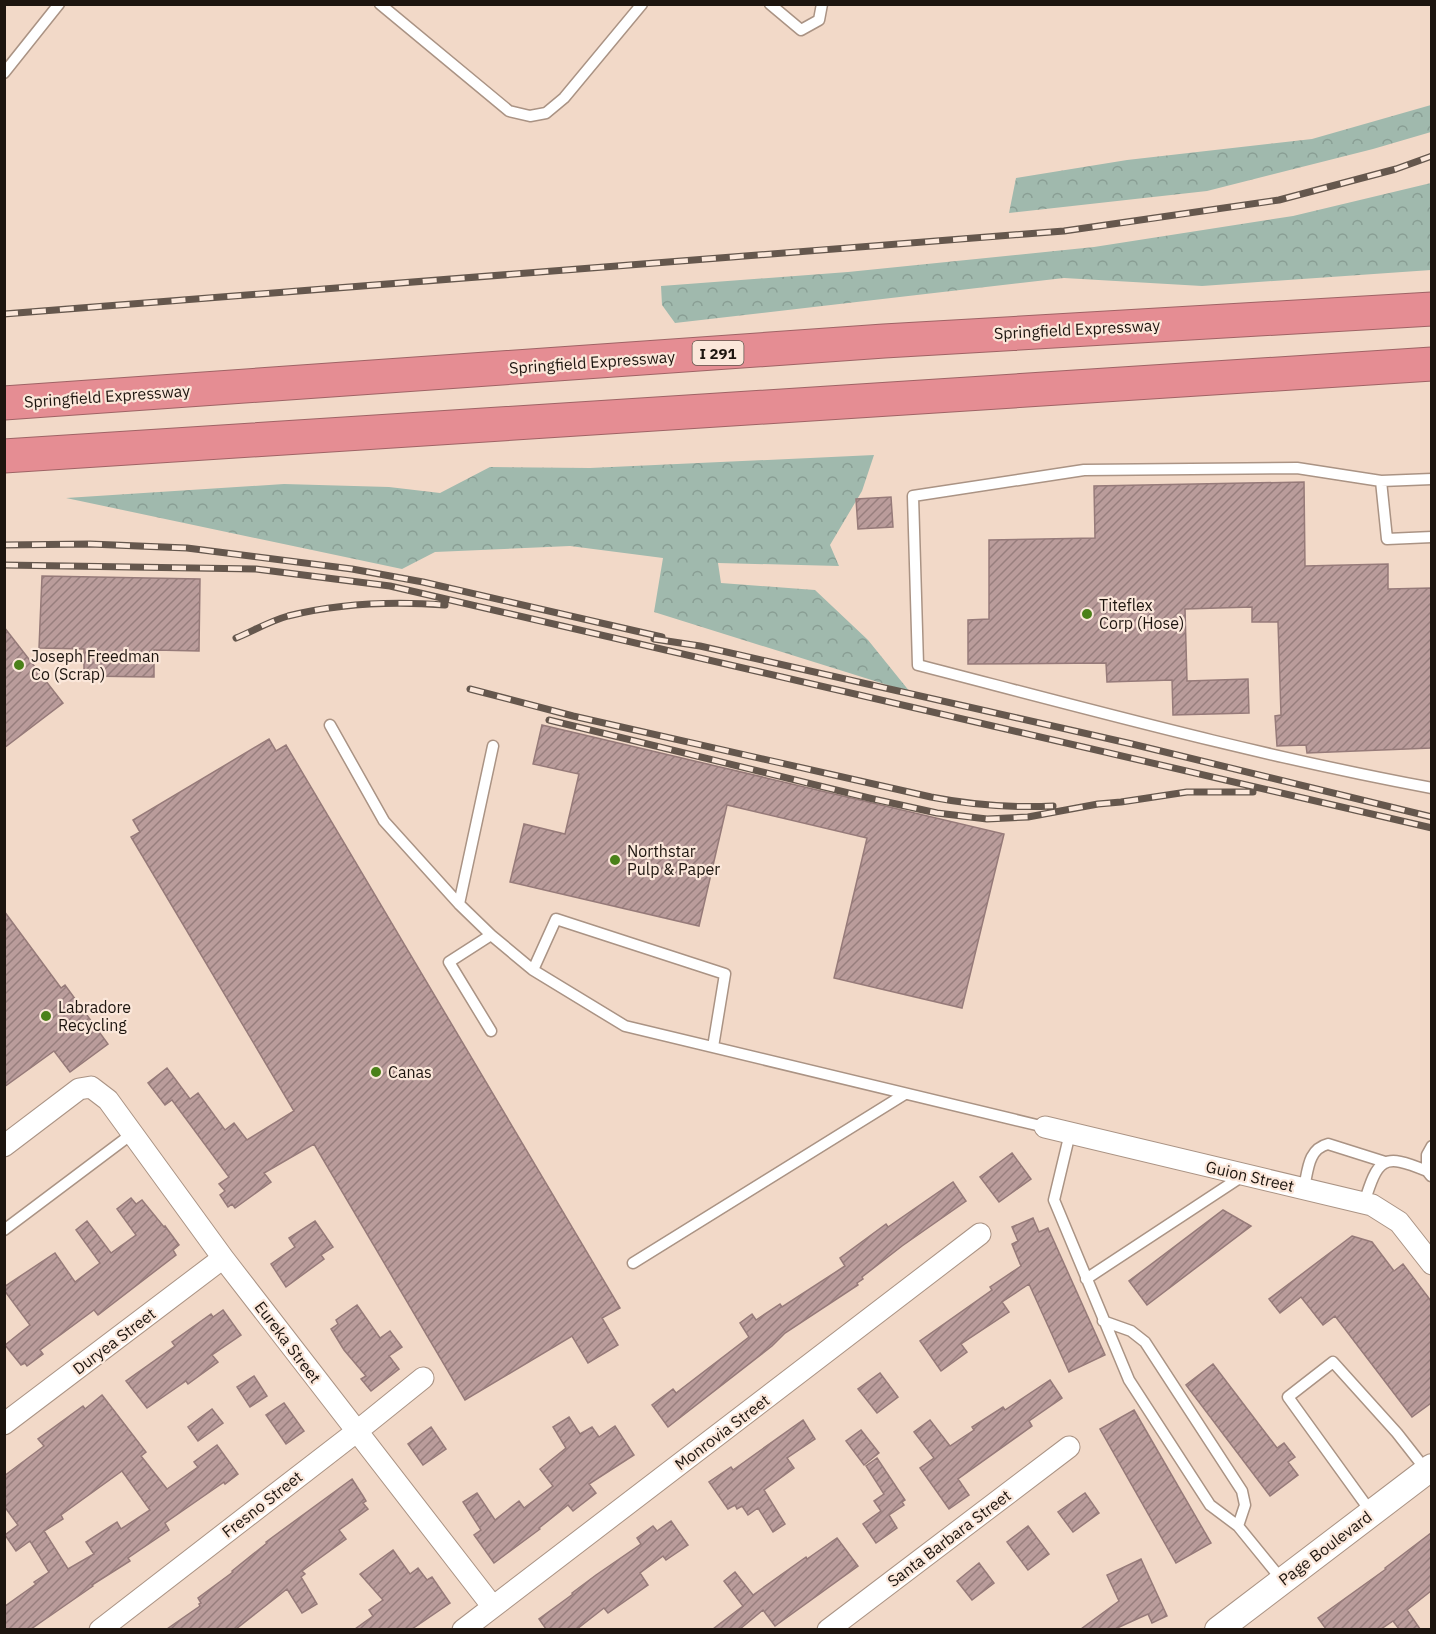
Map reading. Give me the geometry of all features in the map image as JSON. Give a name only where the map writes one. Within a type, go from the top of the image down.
[{"type":"highway","name":"Springfield Expressway","points":[[4,403],[872,342],[1431,309]]},
{"type":"highway","points":[[4,456],[1431,364]]},
{"type":"street","name":"Eureka Street","points":[[4,1146],[79,1089],[91,1087],[100,1092],[133,1133],[223,1258],[493,1607]]},
{"type":"street","name":"Guion Street","points":[[1045,1127],[1372,1205],[1399,1222],[1431,1264]]},
{"type":"street","name":"Monrovia Street","points":[[463,1629],[980,1234]]},
{"type":"street","name":"Duryea Street","points":[[4,1424],[223,1258]]},
{"type":"street","name":"Fresno Street","points":[[100,1629],[423,1378]]},
{"type":"street","name":"Santa Barbara Street","points":[[828,1629],[1069,1447]]},
{"type":"street","name":"Page Boulevard","points":[[1218,1629],[1429,1468]]},
{"type":"lane","points":[[4,73],[59,4]]},
{"type":"lane","points":[[380,4],[509,111],[530,116],[546,113],[564,98],[642,4]]},
{"type":"lane","points":[[770,4],[801,30],[819,20],[822,4]]},
{"type":"lane","points":[[1431,479],[1381,481],[1297,468],[1084,470],[913,496],[918,665],[1164,729],[1377,778],[1431,788]]},
{"type":"lane","points":[[1381,481],[1387,539],[1431,537]]},
{"type":"lane","points":[[330,725],[384,821],[459,904],[491,935],[533,970],[625,1026],[1045,1127]]},
{"type":"lane","points":[[459,904],[493,746]]},
{"type":"lane","points":[[533,970],[556,919],[725,974],[713,1047]]},
{"type":"lane","points":[[491,935],[449,962],[491,1031]]},
{"type":"lane","points":[[633,1263],[906,1094]]},
{"type":"lane","points":[[4,1230],[133,1133]]},
{"type":"lane","points":[[1070,1133],[1054,1200],[1129,1380],[1210,1505],[1238,1526],[1283,1580]]},
{"type":"lane","points":[[1304,1188],[1309,1165],[1319,1146],[1328,1144],[1385,1162]]},
{"type":"lane","points":[[1429,1174],[1427,1155],[1431,1146]]},
{"type":"lane","points":[[1364,1203],[1371,1179],[1377,1168],[1385,1162],[1391,1160],[1407,1163],[1429,1174]]},
{"type":"lane","points":[[1086,1279],[1245,1174]]},
{"type":"lane","points":[[1104,1321],[1131,1331],[1145,1342],[1242,1491],[1245,1505],[1238,1526]]},
{"type":"lane","points":[[1371,1512],[1288,1397],[1333,1362],[1429,1468]]},
{"type":"green space","points":[[1431,105],[1431,132],[1373,149],[1207,191],[1009,213],[1016,178],[1127,160],[1312,139]]},
{"type":"green space","points":[[1431,183],[1431,270],[1202,286],[1064,278],[675,323],[662,305],[661,286],[848,272],[1094,247],[1293,216]]},
{"type":"green space","points":[[874,455],[862,491],[830,545],[839,566],[718,563],[721,583],[815,590],[868,640],[910,692],[654,612],[663,558],[570,546],[435,552],[402,569],[66,498],[284,484],[389,487],[440,493],[490,467],[590,468]]},
{"type":"building","name":"Titeflex Corp (Hose)","points":[[1304,482],[1305,566],[1388,564],[1388,589],[1431,588],[1431,748],[1307,753],[1306,745],[1277,746],[1275,716],[1281,715],[1278,622],[1252,622],[1252,607],[1185,609],[1187,681],[1248,679],[1249,713],[1173,715],[1172,680],[1107,682],[1106,663],[968,664],[968,620],[989,619],[989,540],[1095,538],[1094,486]]},
{"type":"building","points":[[891,497],[893,527],[858,529],[856,499]]},
{"type":"building","points":[[42,576],[200,579],[199,651],[154,650],[154,677],[84,676],[84,649],[39,648]]},
{"type":"building","name":"Joseph Freedman Co (Scrap)","points":[[4,627],[63,703],[4,748]]},
{"type":"building","name":"Northstar Pulp & Paper","points":[[542,725],[1004,834],[962,1008],[834,978],[867,838],[727,805],[699,926],[510,882],[524,824],[565,834],[579,774],[533,764]]},
{"type":"building","name":"Canas","points":[[269,739],[276,751],[286,745],[620,1308],[602,1318],[618,1345],[588,1363],[572,1336],[465,1400],[314,1144],[264,1173],[271,1182],[235,1208],[232,1204],[228,1207],[220,1195],[225,1191],[219,1184],[229,1177],[172,1100],[165,1105],[148,1083],[167,1068],[190,1099],[198,1093],[225,1130],[234,1123],[247,1140],[294,1111],[131,837],[140,832],[133,820]]},
{"type":"building","name":"Labradore Recycling","points":[[4,911],[61,988],[65,985],[108,1044],[70,1072],[54,1051],[4,1087]]},
{"type":"building","points":[[1012,1153],[1031,1179],[999,1202],[980,1177]]},
{"type":"building","points":[[953,1182],[966,1201],[862,1277],[858,1285],[785,1333],[772,1346],[668,1427],[652,1405],[673,1389],[676,1393],[749,1337],[740,1323],[752,1314],[756,1320],[780,1304],[782,1307],[845,1266],[840,1258],[886,1224],[888,1227]]},
{"type":"building","points":[[131,1198],[136,1204],[142,1200],[165,1226],[179,1245],[173,1250],[176,1255],[98,1315],[94,1310],[40,1350],[43,1354],[27,1366],[25,1363],[21,1365],[5,1345],[30,1325],[4,1287],[55,1253],[75,1282],[100,1263],[76,1230],[87,1221],[111,1253],[136,1235],[117,1209]]},
{"type":"building","points":[[1223,1210],[1251,1226],[1147,1305],[1129,1281]]},
{"type":"building","points":[[1033,1218],[1039,1232],[1048,1228],[1105,1355],[1069,1372],[1029,1284],[1002,1302],[1009,1312],[961,1344],[967,1352],[941,1371],[920,1341],[992,1290],[990,1287],[1021,1266],[1012,1244],[1018,1241],[1012,1227]]},
{"type":"building","points":[[315,1221],[333,1247],[321,1255],[324,1259],[286,1287],[271,1264],[295,1247],[289,1238]]},
{"type":"building","points":[[1352,1236],[1372,1242],[1394,1271],[1403,1264],[1431,1301],[1431,1403],[1412,1417],[1335,1316],[1323,1325],[1301,1297],[1280,1313],[1269,1299]]},
{"type":"building","points":[[357,1305],[380,1338],[390,1331],[402,1347],[389,1356],[399,1369],[371,1391],[361,1379],[366,1376],[344,1350],[331,1329],[338,1324],[336,1320]]},
{"type":"building","points":[[223,1310],[241,1335],[212,1355],[218,1362],[188,1384],[186,1381],[147,1408],[126,1381],[175,1346],[172,1342],[211,1314],[213,1317]]},
{"type":"building","points":[[1213,1364],[1277,1448],[1284,1443],[1295,1457],[1288,1462],[1298,1475],[1270,1496],[1186,1385]]},
{"type":"building","points":[[880,1373],[898,1397],[877,1413],[858,1389]]},
{"type":"building","points":[[254,1376],[267,1396],[250,1407],[237,1387]]},
{"type":"building","points":[[1050,1380],[1062,1398],[1029,1421],[1032,1426],[958,1479],[969,1495],[949,1509],[920,1468],[934,1458],[914,1432],[930,1420],[950,1446],[974,1430],[972,1427],[1003,1407],[1005,1410]]},
{"type":"building","points":[[102,1395],[146,1452],[141,1456],[167,1489],[198,1467],[194,1462],[217,1445],[238,1474],[165,1523],[169,1530],[128,1558],[130,1561],[31,1629],[4,1629],[4,1607],[49,1572],[30,1541],[16,1551],[5,1535],[18,1525],[4,1506],[4,1476],[44,1446],[38,1439],[83,1406],[85,1409]],"holes":[[[122,1471],[150,1510],[121,1529],[117,1522],[86,1542],[94,1554],[68,1569],[44,1531],[63,1519],[61,1515]]]},
{"type":"building","points":[[284,1403],[304,1431],[286,1444],[266,1415]]},
{"type":"building","points":[[212,1409],[223,1423],[198,1441],[188,1427]]},
{"type":"building","points":[[1134,1410],[1211,1543],[1176,1563],[1100,1429]]},
{"type":"building","points":[[569,1417],[580,1434],[592,1427],[599,1437],[615,1426],[634,1455],[589,1484],[596,1493],[573,1511],[568,1505],[494,1563],[474,1535],[481,1530],[463,1502],[477,1493],[495,1520],[519,1501],[524,1508],[553,1486],[540,1469],[566,1448],[553,1427]]},
{"type":"building","points":[[803,1420],[815,1439],[787,1458],[794,1468],[764,1490],[785,1524],[773,1532],[758,1508],[748,1515],[742,1506],[737,1509],[735,1505],[728,1509],[709,1482],[731,1467],[733,1470]]},
{"type":"building","points":[[431,1427],[446,1449],[423,1465],[408,1444]]},
{"type":"building","points":[[861,1430],[879,1453],[864,1465],[846,1441]]},
{"type":"building","points":[[877,1458],[905,1500],[902,1502],[904,1505],[889,1515],[897,1528],[876,1543],[863,1524],[881,1511],[874,1501],[884,1494],[866,1466]]},
{"type":"building","points":[[352,1479],[366,1501],[363,1503],[368,1509],[339,1530],[346,1539],[302,1571],[305,1574],[301,1577],[317,1604],[302,1613],[287,1589],[236,1629],[167,1629],[200,1606],[198,1598],[233,1572],[266,1542]]},
{"type":"building","points":[[1085,1493],[1099,1513],[1073,1532],[1058,1512]]},
{"type":"building","points":[[671,1521],[688,1545],[666,1560],[663,1556],[640,1573],[648,1585],[608,1613],[604,1608],[577,1629],[546,1629],[539,1619],[641,1544],[637,1538],[653,1526],[657,1531]]},
{"type":"building","points":[[1028,1526],[1049,1554],[1028,1570],[1007,1542]]},
{"type":"building","points":[[1431,1533],[1431,1591],[1407,1610],[1420,1629],[1399,1629],[1393,1621],[1381,1629],[1326,1629],[1318,1618]]},
{"type":"building","points":[[837,1538],[858,1566],[775,1626],[763,1610],[740,1629],[713,1629],[743,1606],[724,1581],[735,1572],[753,1595]]},
{"type":"building","points":[[393,1550],[410,1574],[418,1568],[427,1580],[432,1577],[450,1603],[412,1629],[355,1629],[373,1616],[369,1610],[383,1600],[360,1574]]},
{"type":"building","points":[[1141,1559],[1167,1616],[1152,1623],[1148,1614],[1115,1629],[1081,1629],[1119,1601],[1107,1575]]},
{"type":"building","points":[[979,1563],[994,1583],[972,1600],[957,1581]]},
{"type":"railway","points":[[4,314],[1064,231],[1279,200],[1396,169],[1432,156]]},
{"type":"railway","points":[[4,545],[90,544],[187,548],[352,569],[423,582],[662,637]]},
{"type":"railway","points":[[4,565],[256,569],[390,586],[1432,828]]},
{"type":"railway","points":[[236,638],[281,618],[327,608],[385,603],[445,605]]},
{"type":"railway","points":[[654,639],[700,646],[1132,744],[1432,817]]},
{"type":"railway","points":[[470,689],[573,716],[931,797],[992,805],[1053,806]]},
{"type":"railway","points":[[549,720],[869,798],[937,813],[987,819],[1028,817],[1098,804],[1187,792],[1253,792]]},
{"type":"place","name":"Titeflex Corp (Hose)","points":[[1087,614]]},
{"type":"place","name":"Joseph Freedman Co (Scrap)","points":[[19,665]]},
{"type":"place","name":"Northstar Pulp & Paper","points":[[615,860]]},
{"type":"place","name":"Labradore Recycling","points":[[46,1016]]},
{"type":"place","name":"Canas","points":[[376,1072]]}]
